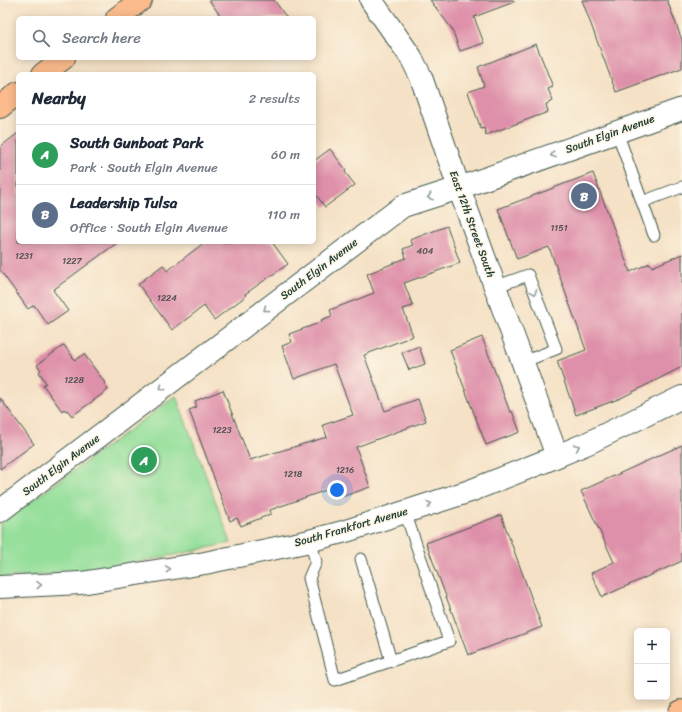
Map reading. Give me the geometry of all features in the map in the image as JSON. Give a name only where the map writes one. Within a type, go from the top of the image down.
[{"type":"main road","points":[[120,16],[141,0]]},
{"type":"main road","points":[[46,72],[61,60]]},
{"type":"main road","points":[[0,107],[16,95]]},
{"type":"street","name":"East 12th Street South","points":[[371,0],[411,57],[421,77],[459,188],[557,456]]},
{"type":"street","name":"South Elgin Avenue","points":[[0,511],[403,206],[459,188],[682,109]]},
{"type":"street","name":"South Frankfort Avenue","points":[[0,586],[81,583],[205,563],[346,531],[470,490],[557,456],[588,443],[682,397]]},
{"type":"lane","points":[[617,132],[654,235]]},
{"type":"lane","points":[[642,202],[682,187]]},
{"type":"lane","points":[[495,287],[528,275],[556,349],[523,362]]},
{"type":"lane","points":[[310,540],[316,562],[309,578],[335,680],[449,641],[405,512]]},
{"type":"lane","points":[[361,559],[391,661]]},
{"type":"green space","points":[[176,396],[231,543],[116,566],[58,574],[0,577],[0,524]]},
{"type":"building","points":[[209,0],[274,0],[286,16],[221,16]]},
{"type":"building","points":[[430,0],[513,0],[514,2],[474,17],[484,43],[460,51],[452,29]]},
{"type":"building","points":[[582,0],[667,0],[682,40],[682,68],[616,92]]},
{"type":"building","points":[[536,44],[553,87],[548,89],[553,101],[546,104],[548,112],[486,135],[484,128],[481,129],[468,92],[484,86],[478,67]]},
{"type":"building","points":[[16,135],[16,244],[115,244],[53,290],[68,311],[48,325],[34,305],[28,309],[0,270],[0,147]]},
{"type":"building","points":[[330,149],[355,185],[325,207],[316,195],[316,160]]},
{"type":"building","points":[[593,173],[630,272],[650,263],[652,267],[682,254],[682,367],[621,398],[576,415],[557,361],[586,350],[549,247],[517,259],[498,209]]},
{"type":"building","points":[[447,226],[460,263],[404,283],[413,306],[403,309],[413,336],[364,355],[385,411],[418,399],[426,421],[356,447],[370,487],[336,499],[332,488],[270,510],[271,514],[241,526],[237,518],[230,521],[189,410],[197,407],[195,401],[223,390],[250,460],[327,437],[323,425],[353,415],[334,364],[294,379],[282,346],[292,342],[289,334],[322,322],[321,320],[332,316],[330,310],[374,293],[367,274],[406,258],[403,249],[413,245],[410,240]]},
{"type":"building","points":[[202,244],[273,244],[288,264],[245,294],[246,296],[214,320],[204,306],[172,330],[138,284],[163,265],[167,271]]},
{"type":"building","points":[[482,337],[510,412],[512,411],[520,432],[486,445],[450,350]]},
{"type":"building","points":[[64,345],[75,360],[84,354],[105,383],[108,390],[72,416],[67,410],[66,411],[64,409],[62,411],[43,385],[46,383],[39,372],[41,370],[37,365]]},
{"type":"building","points":[[419,346],[425,364],[409,370],[402,353]]},
{"type":"building","points":[[0,398],[34,444],[0,469]]},
{"type":"building","points":[[682,445],[682,561],[602,597],[591,573],[614,562],[581,491]]},
{"type":"building","points":[[501,515],[542,627],[468,655],[426,543]]},
{"type":"place","name":"Leadership Tulsa","points":[[584,196]]},
{"type":"place","name":"South Gunboat Park","points":[[144,460]]}]
